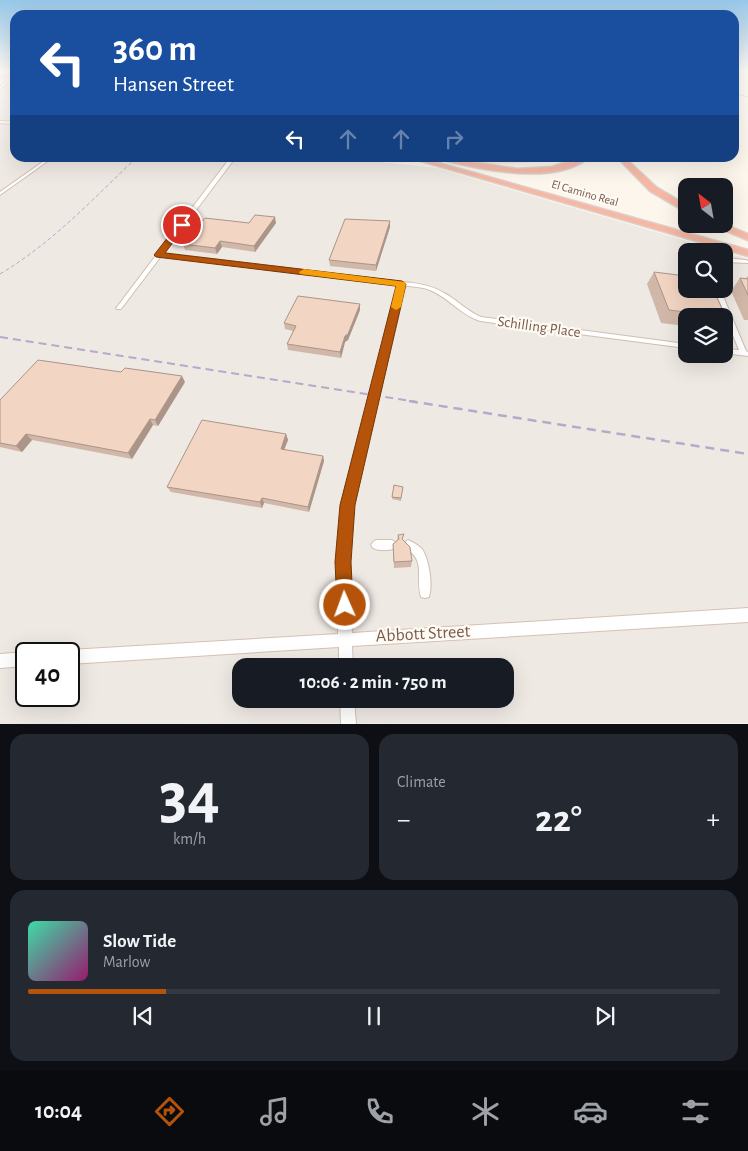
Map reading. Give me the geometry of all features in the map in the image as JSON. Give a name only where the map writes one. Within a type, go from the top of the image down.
[{"type":"highway","name":"El Camino Real","points":[[429,162],[748,253]]},
{"type":"highway","name":"El Camino Real","points":[[452,162],[748,245]]},
{"type":"highway","points":[[462,162],[493,168],[521,170],[556,167],[572,162]]},
{"type":"highway","points":[[625,162],[653,189],[678,205]]},
{"type":"highway","points":[[733,232],[748,238]]},
{"type":"street","points":[[0,194],[44,162]]},
{"type":"street","points":[[119,308],[229,162]]},
{"type":"street","points":[[222,172],[235,162]]},
{"type":"street","points":[[159,255],[402,284],[347,505],[343,562],[346,658]]},
{"type":"street","points":[[733,261],[746,262]]},
{"type":"street","name":"Schilling Place","points":[[402,284],[429,287],[438,291],[460,309],[480,319],[678,345]]},
{"type":"street","points":[[721,298],[746,354]]},
{"type":"street","points":[[733,352],[746,354]]},
{"type":"street","points":[[376,545],[392,545]]},
{"type":"street","points":[[408,545],[414,547],[421,556],[425,593]]},
{"type":"street","name":"Abbott Street","points":[[80,656],[748,615]]},
{"type":"street","points":[[0,661],[15,660]]},
{"type":"street","points":[[348,708],[349,724]]},
{"type":"shaded area","points":[[0,106],[10,106],[10,162],[381,162],[437,168],[694,243],[678,243],[678,298],[733,298],[733,255],[748,259],[748,723],[0,724]]},
{"type":"shaded area","points":[[473,162],[531,162],[525,163],[486,165]]},
{"type":"building","points":[[255,215],[275,217],[254,246],[220,241],[215,248],[183,244],[205,218],[249,223]]},
{"type":"building","points":[[345,219],[390,221],[376,265],[329,260]]},
{"type":"building","points":[[654,272],[678,275],[678,298],[717,298],[722,308],[678,308],[678,311],[669,310]]},
{"type":"building","points":[[740,278],[748,279],[748,295]]},
{"type":"building","points":[[298,296],[360,304],[348,334],[345,336],[340,352],[287,344],[296,326],[284,323]]},
{"type":"building","points":[[38,360],[121,372],[125,368],[182,376],[155,420],[150,419],[128,453],[26,434],[16,446],[0,443],[0,400]]},
{"type":"building","points":[[202,420],[286,434],[281,449],[323,456],[308,507],[262,498],[260,502],[167,487]]},
{"type":"building","points":[[394,485],[403,487],[401,498],[392,497]]},
{"type":"building","points":[[404,534],[402,539],[410,547],[412,561],[394,562],[393,544],[399,539],[398,535]]},
{"type":"railway","points":[[0,274],[54,235],[132,162]]},
{"type":"railway","points":[[0,337],[417,402]]},
{"type":"railway","points":[[409,401],[748,454]]},
{"type":"slow traffic","points":[[304,272],[402,284],[396,307]]},
{"type":"route","points":[[182,225],[159,255],[402,284],[347,505],[343,562],[345,605]]}]
